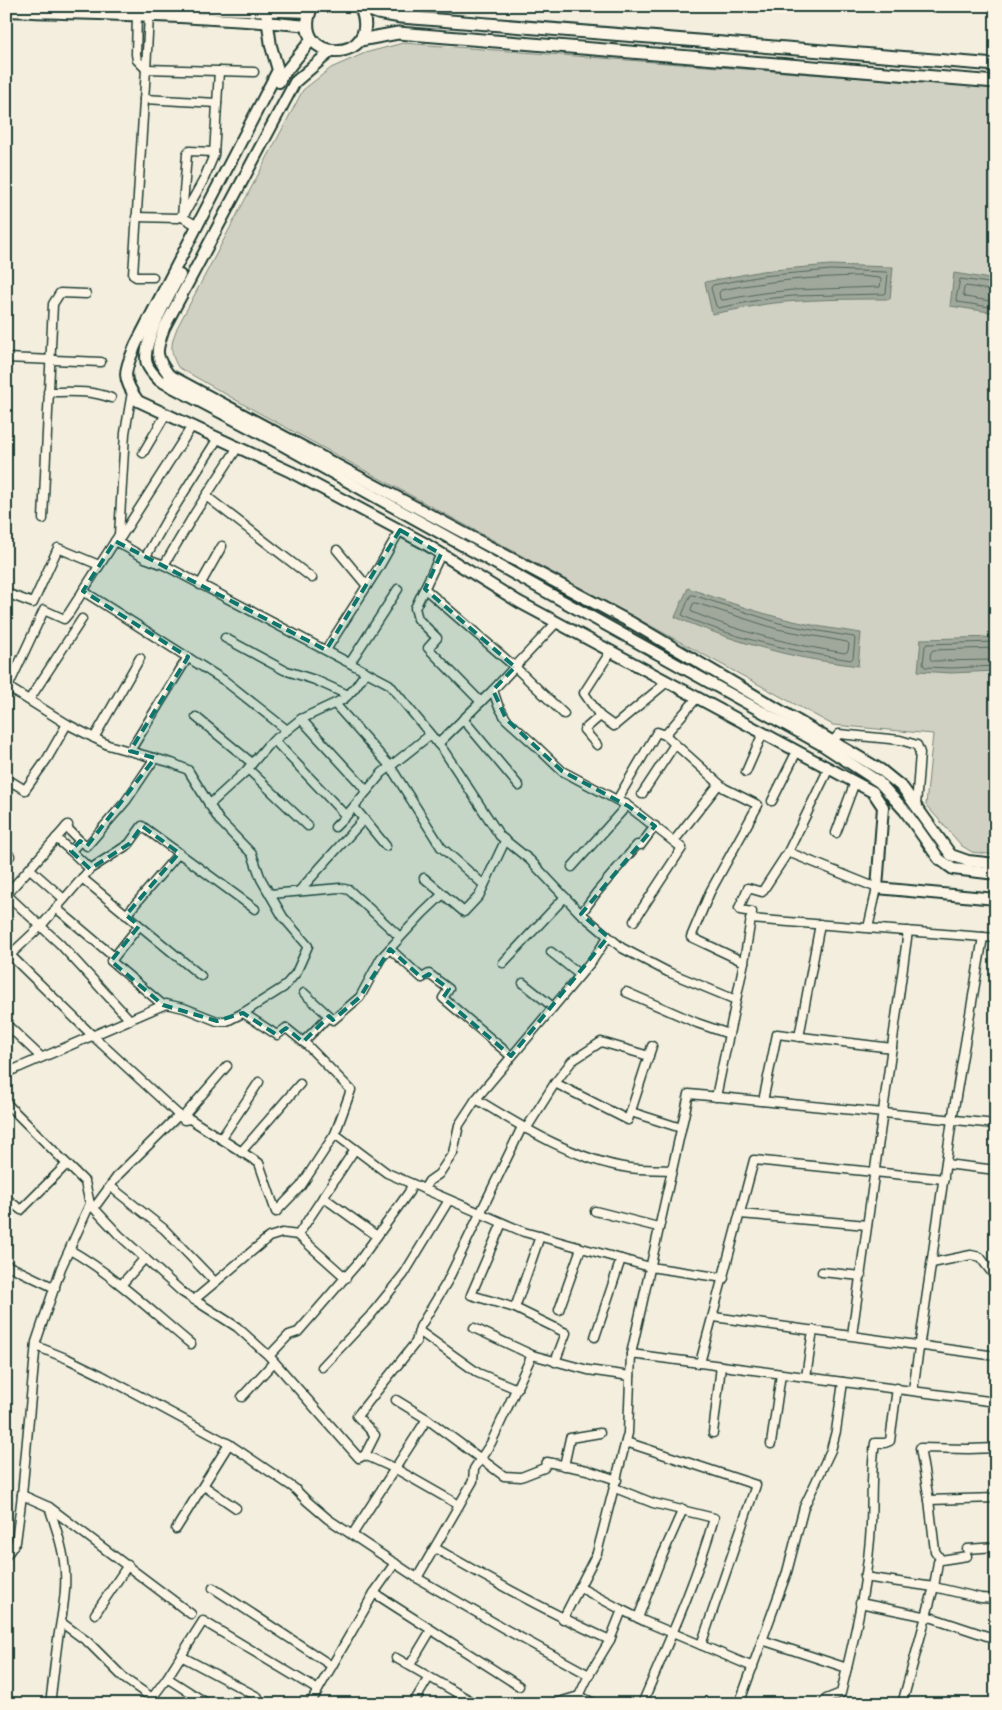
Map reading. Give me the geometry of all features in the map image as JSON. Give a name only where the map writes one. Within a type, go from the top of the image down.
[{"type":"main road","points":[[311,9],[308,26],[312,39],[319,46],[330,52],[342,52],[352,48],[360,40],[365,29],[365,20],[361,7]]},
{"type":"main road","points":[[361,7],[378,13],[401,17],[996,66]]},
{"type":"main road","points":[[360,40],[398,33],[996,82]]},
{"type":"street","points":[[125,6],[308,26]]},
{"type":"street","points":[[6,12],[149,16],[311,9]]},
{"type":"street","points":[[266,11],[271,46],[278,70],[136,344],[126,368],[127,385],[138,401],[291,472],[389,524],[442,554],[519,602],[873,792],[883,807],[877,888],[868,928]]},
{"type":"street","points":[[137,16],[137,60],[146,69],[254,72]]},
{"type":"street","points":[[149,16],[133,274],[136,277],[153,277]]},
{"type":"street","points":[[312,39],[282,76],[162,310],[149,341],[147,363],[159,380],[273,440],[822,745],[879,782],[906,811],[939,859],[953,869],[996,874]]},
{"type":"street","points":[[330,52],[295,82],[164,328],[156,350],[161,365],[169,375],[632,623],[881,770],[903,788],[951,855],[968,861],[996,864]]},
{"type":"street","points":[[182,217],[186,214],[203,181],[214,152],[218,71]]},
{"type":"street","points":[[144,99],[217,103]]},
{"type":"street","points":[[182,217],[187,154],[189,151],[214,152]]},
{"type":"street","points":[[136,217],[182,217],[198,226]]},
{"type":"street","points":[[43,519],[53,304],[60,293],[86,294]]},
{"type":"street","points":[[6,358],[101,362]]},
{"type":"street","points":[[48,392],[96,393],[111,398]]},
{"type":"street","points":[[6,1073],[166,1004],[184,1008],[217,1021],[227,1021],[284,987],[296,973],[308,946],[283,917],[261,879],[252,854],[220,820],[188,770],[172,763],[108,745],[67,724],[7,687],[44,610],[64,620],[119,535],[125,433],[132,392]]},
{"type":"street","points":[[143,453],[166,414]]},
{"type":"street","points":[[116,539],[121,537],[192,426]]},
{"type":"street","points":[[145,558],[218,438]]},
{"type":"street","points":[[164,565],[238,447]]},
{"type":"street","points":[[206,496],[312,578]]},
{"type":"street","points":[[389,524],[398,509]]},
{"type":"street","points":[[326,650],[400,530]]},
{"type":"street","points":[[116,539],[145,558],[164,565],[389,684],[438,744],[500,836],[530,860],[581,914],[622,948],[668,972],[736,1000]]},
{"type":"street","points":[[200,585],[222,546]]},
{"type":"street","points":[[6,593],[33,603],[58,548],[99,565]]},
{"type":"street","points":[[337,550],[367,586]]},
{"type":"street","points":[[442,554],[415,608],[418,618],[437,638],[428,648],[481,702]]},
{"type":"street","points":[[425,588],[515,667],[564,714]]},
{"type":"street","points":[[350,663],[398,589]]},
{"type":"street","points":[[83,591],[225,681],[287,730]]},
{"type":"street","points":[[28,700],[82,619]]},
{"type":"street","points":[[438,744],[493,690],[556,622]]},
{"type":"street","points":[[226,638],[284,670],[315,680],[348,695]]},
{"type":"street","points":[[611,651],[584,693],[600,716],[614,726],[667,682]]},
{"type":"street","points":[[130,751],[188,657]]},
{"type":"street","points":[[94,738],[140,658]]},
{"type":"street","points":[[209,805],[274,740],[301,718],[344,700],[366,672]]},
{"type":"street","points":[[493,690],[498,705],[506,719],[562,772],[626,804],[682,848],[634,921]]},
{"type":"street","points":[[665,735],[697,698]]},
{"type":"street","points":[[334,704],[390,766],[441,847],[484,884]]},
{"type":"street","points":[[196,716],[250,766],[308,826]]},
{"type":"street","points":[[597,745],[584,730],[600,716]]},
{"type":"street","points":[[301,718],[367,791]]},
{"type":"street","points":[[464,719],[519,786]]},
{"type":"street","points":[[6,790],[12,782],[25,790],[47,759],[67,724]]},
{"type":"street","points":[[617,800],[657,732],[665,735],[724,788],[758,805],[710,892],[691,937],[744,962]]},
{"type":"street","points":[[746,772],[763,733]]},
{"type":"street","points":[[833,742],[839,734],[900,740],[917,745],[920,753],[916,807]]},
{"type":"street","points":[[335,827],[382,773],[430,735]]},
{"type":"street","points":[[274,740],[346,816]]},
{"type":"street","points":[[642,794],[675,744]]},
{"type":"street","points":[[772,801],[797,751]]},
{"type":"street","points":[[130,1020],[41,926],[6,895],[67,826],[87,846],[126,801],[155,758]]},
{"type":"street","points":[[716,1097],[744,962],[752,912],[740,910],[739,908],[748,888],[762,892],[788,852],[828,768]]},
{"type":"street","points":[[836,833],[855,782]]},
{"type":"street","points":[[674,841],[719,784]]},
{"type":"street","points":[[572,867],[622,812],[626,804]]},
{"type":"street","points":[[354,807],[386,846]]},
{"type":"street","points":[[883,807],[906,811],[916,807]]},
{"type":"street","points":[[300,890],[364,819]]},
{"type":"street","points":[[243,1013],[277,1035],[286,1028],[303,1042],[351,1090],[335,1134],[301,1186],[276,1212],[259,1163],[190,1119],[184,1120],[93,1036],[8,953],[41,926],[90,868],[129,844],[142,826],[255,909]]},
{"type":"street","points":[[581,914],[637,845],[641,845],[654,826]]},
{"type":"street","points":[[56,838],[90,868]]},
{"type":"street","points":[[71,851],[80,841]]},
{"type":"street","points":[[424,878],[464,912],[479,896],[505,841]]},
{"type":"street","points":[[788,852],[877,888],[996,899]]},
{"type":"street","points":[[126,915],[179,853]]},
{"type":"street","points":[[30,869],[64,899]]},
{"type":"street","points":[[82,878],[201,976]]},
{"type":"street","points":[[270,894],[300,890],[340,888],[349,890],[400,937]]},
{"type":"street","points":[[304,993],[334,1020],[360,997],[382,958],[443,894]]},
{"type":"street","points":[[503,963],[564,897]]},
{"type":"street","points":[[56,908],[114,957]]},
{"type":"street","points":[[750,919],[996,938]]},
{"type":"street","points":[[799,1037],[820,924]]},
{"type":"street","points":[[139,926],[111,961],[163,1005]]},
{"type":"street","points":[[852,1335],[908,931]]},
{"type":"street","points":[[424,1189],[453,1153],[459,1125],[476,1100],[580,975],[608,937]]},
{"type":"street","points":[[913,1390],[952,1120],[983,937]]},
{"type":"street","points":[[390,949],[422,978],[428,974],[449,989],[443,998],[511,1056]]},
{"type":"street","points":[[551,952],[580,975]]},
{"type":"street","points":[[523,983],[553,1007]]},
{"type":"street","points":[[626,992],[697,1023],[729,1034]]},
{"type":"street","points":[[303,1042],[330,1016]]},
{"type":"street","points":[[6,1024],[41,1057]]},
{"type":"street","points":[[763,1101],[777,1034],[892,1048]]},
{"type":"street","points":[[7,1106],[85,1182],[92,1206],[119,1236],[182,1292],[237,1327],[271,1359],[359,1458],[365,1455],[375,1435],[357,1416],[416,1342],[419,1330],[447,1282],[524,1128],[556,1083],[572,1062],[601,1042],[649,1056]]},
{"type":"street","points":[[556,1083],[628,1120],[652,1046]]},
{"type":"street","points":[[6,1556],[16,1542],[36,1346],[70,1250],[92,1206],[111,1187],[118,1174],[181,1117],[226,1066]]},
{"type":"street","points":[[221,1139],[258,1082]]},
{"type":"street","points":[[241,1152],[300,1084]]},
{"type":"street","points":[[563,1618],[597,1553],[616,1484],[628,1433],[631,1354],[689,1094],[996,1124]]},
{"type":"street","points":[[476,1100],[524,1128],[592,1159],[630,1168],[672,1170]]},
{"type":"street","points":[[632,1112],[681,1128]]},
{"type":"street","points":[[335,1134],[387,1173],[502,1223],[540,1236],[650,1267],[724,1278]]},
{"type":"street","points":[[298,1235],[355,1149]]},
{"type":"street","points":[[700,1363],[754,1160],[944,1178]]},
{"type":"street","points":[[6,1198],[21,1210],[67,1164]]},
{"type":"street","points":[[946,1164],[996,1170]]},
{"type":"street","points":[[242,1397],[289,1335],[298,1332],[346,1278],[412,1184]]},
{"type":"street","points":[[111,1187],[164,1229],[216,1282]]},
{"type":"street","points":[[323,1197],[377,1236]]},
{"type":"street","points":[[322,1367],[370,1316],[404,1274],[449,1200]]},
{"type":"street","points":[[596,1211],[658,1228]]},
{"type":"street","points":[[740,1214],[867,1225]]},
{"type":"street","points":[[502,1223],[471,1295],[514,1308],[566,1334],[555,1362]]},
{"type":"street","points":[[194,1300],[269,1237],[282,1234],[298,1235],[346,1278]]},
{"type":"street","points":[[514,1308],[540,1236]]},
{"type":"street","points":[[559,1310],[581,1248]]},
{"type":"street","points":[[70,1250],[89,1261],[121,1285],[191,1344]]},
{"type":"street","points":[[932,1263],[971,1255],[977,1256],[980,1257],[996,1278]]},
{"type":"street","points":[[121,1285],[144,1258]]},
{"type":"street","points":[[595,1337],[621,1259]]},
{"type":"street","points":[[6,1268],[9,1266],[55,1288]]},
{"type":"street","points":[[822,1272],[860,1276]]},
{"type":"street","points":[[714,1316],[996,1356]]},
{"type":"street","points":[[474,1328],[532,1355],[588,1370],[630,1376]]},
{"type":"street","points":[[419,1330],[478,1373],[517,1389]]},
{"type":"street","points":[[806,1377],[813,1330]]},
{"type":"street","points":[[36,1346],[84,1367],[230,1444],[294,1488],[328,1519],[417,1578],[589,1675]]},
{"type":"street","points":[[631,1354],[996,1402]]},
{"type":"street","points":[[417,1578],[473,1481],[474,1469],[491,1443],[496,1428],[517,1389],[532,1355]]},
{"type":"street","points":[[713,1433],[721,1366]]},
{"type":"street","points":[[771,1444],[782,1374]]},
{"type":"street","points":[[739,1704],[787,1572],[804,1507],[831,1450],[836,1431],[843,1382]]},
{"type":"street","points":[[824,1704],[826,1699],[841,1693],[847,1668],[870,1539],[872,1464],[875,1443],[890,1441],[897,1388]]},
{"type":"street","points":[[396,1400],[427,1419],[504,1476],[521,1477],[544,1468],[547,1462],[587,1470],[653,1503],[714,1518],[672,1633],[642,1704]]},
{"type":"street","points":[[352,1534],[427,1419]]},
{"type":"street","points":[[564,1466],[570,1438],[600,1433]]},
{"type":"street","points":[[626,1442],[756,1485],[701,1645]]},
{"type":"street","points":[[176,1529],[230,1444]]},
{"type":"street","points":[[941,1560],[935,1551],[920,1448],[996,1448]]},
{"type":"street","points":[[365,1455],[396,1469],[459,1505]]},
{"type":"street","points":[[204,1486],[236,1508]]},
{"type":"street","points":[[22,1495],[49,1507],[191,1614]]},
{"type":"street","points":[[929,1500],[996,1498]]},
{"type":"street","points":[[49,1507],[64,1563],[66,1588],[50,1704]]},
{"type":"street","points":[[638,1618],[682,1509]]},
{"type":"street","points":[[902,1704],[934,1587],[938,1562],[996,1547]]},
{"type":"street","points":[[435,1548],[522,1597],[610,1640]]},
{"type":"street","points":[[310,1704],[374,1593],[395,1563]]},
{"type":"street","points":[[95,1614],[128,1565]]},
{"type":"street","points":[[864,1577],[934,1587],[981,1598],[996,1599]]},
{"type":"street","points":[[579,1587],[638,1618],[753,1667]]},
{"type":"street","points":[[213,1588],[332,1666]]},
{"type":"street","points":[[374,1593],[519,1686]]},
{"type":"street","points":[[860,1603],[925,1618],[933,1618],[988,1636],[996,1636]]},
{"type":"street","points":[[579,1696],[610,1640],[622,1610]]},
{"type":"street","points":[[152,1698],[203,1622],[318,1690]]},
{"type":"street","points":[[62,1623],[88,1642],[125,1679],[161,1704]]},
{"type":"street","points":[[410,1665],[431,1630]]},
{"type":"street","points":[[762,1640],[847,1668]]},
{"type":"street","points":[[181,1656],[258,1698]]},
{"type":"street","points":[[396,1658],[466,1698],[472,1704]]},
{"type":"street","points":[[413,1704],[429,1677]]},
{"type":"street","points":[[167,1678],[208,1704]]},
{"type":"street","points":[[552,1704],[579,1696],[596,1704]]},
{"type":"highlighted area","points":[[400,530],[441,554],[425,589],[515,667],[493,690],[506,719],[562,771],[628,806],[655,826],[581,914],[608,937],[511,1056],[443,998],[449,989],[429,974],[422,978],[390,949],[360,997],[333,1020],[329,1016],[303,1042],[286,1028],[277,1035],[243,1013],[217,1021],[163,1005],[111,961],[139,926],[126,915],[179,853],[142,826],[129,844],[90,869],[71,851],[80,841],[87,846],[155,758],[130,751],[188,657],[83,591],[115,541],[326,650]]},
{"type":"shaded area","points":[[403,43],[996,88],[996,855],[972,852],[962,846],[926,805],[933,734],[833,725],[178,367],[172,348],[177,328],[303,90],[331,68],[365,53]]},
{"type":"water","points":[[830,265],[893,267],[890,299],[781,302],[712,314],[705,282],[762,271]]},
{"type":"water","points":[[954,273],[996,280],[996,313],[950,306]]},
{"type":"water","points":[[688,588],[777,617],[861,633],[858,666],[807,658],[752,645],[675,617]]},
{"type":"water","points":[[996,637],[996,671],[951,673],[918,671],[921,639]]}]
